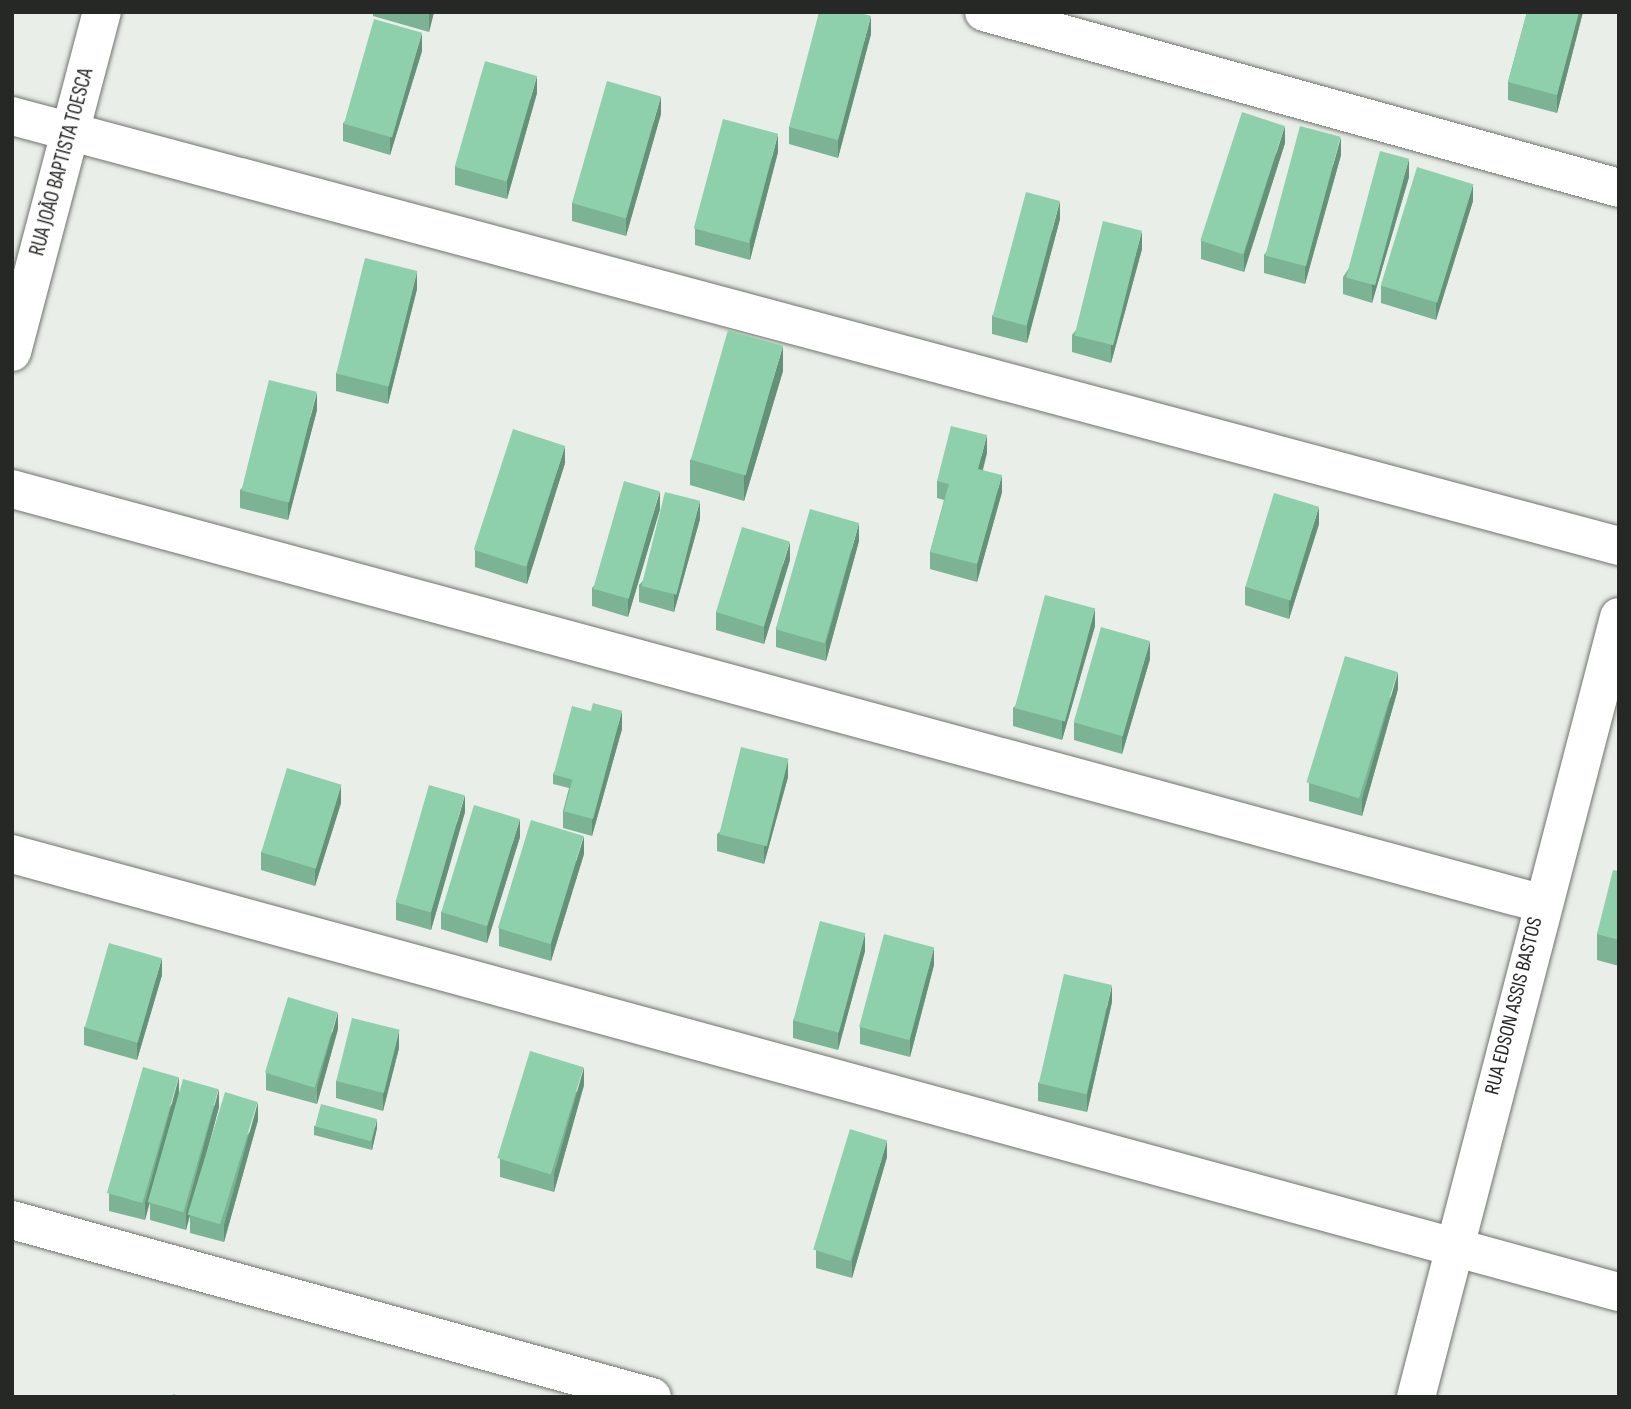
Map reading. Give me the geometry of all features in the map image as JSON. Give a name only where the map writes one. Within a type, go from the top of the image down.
[{"type":"street","name":"RUA JOÃO BAPTISTA TOESCA","points":[[12,352],[102,12]]},
{"type":"street","points":[[984,12],[1619,188]]},
{"type":"street","points":[[12,116],[1619,546]]},
{"type":"street","points":[[12,489],[1540,903]]},
{"type":"street","name":"RUA EDSON ASSIS BASTOS","points":[[1416,1397],[1540,903],[1619,617]]},
{"type":"street","points":[[12,854],[1452,1250],[1619,1292]]},
{"type":"street","points":[[12,1220],[652,1397]]},
{"type":"building","points":[[819,12],[857,12],[871,16],[838,140],[789,127]]},
{"type":"building","points":[[1527,12],[1579,12],[1557,95],[1508,82]]},
{"type":"building","points":[[374,19],[422,33],[392,138],[344,124]]},
{"type":"building","points":[[485,61],[537,76],[507,182],[455,167]]},
{"type":"building","points":[[607,81],[661,96],[626,219],[572,203]]},
{"type":"building","points":[[1242,112],[1285,126],[1243,254],[1200,240]]},
{"type":"building","points":[[723,119],[778,134],[749,243],[694,228]]},
{"type":"building","points":[[1300,126],[1341,137],[1306,266],[1265,255]]},
{"type":"building","points":[[1380,151],[1409,159],[1375,285],[1346,278]]},
{"type":"building","points":[[1417,167],[1473,184],[1437,303],[1381,286]]},
{"type":"building","points":[[1026,192],[1060,201],[1026,326],[993,317]]},
{"type":"building","points":[[1103,221],[1142,231],[1113,345],[1074,335]]},
{"type":"building","points":[[365,258],[417,271],[389,387],[336,373]]},
{"type":"building","points":[[728,330],[783,346],[746,475],[691,460]]},
{"type":"building","points":[[269,380],[317,392],[289,502],[241,491]]},
{"type":"building","points":[[951,426],[987,435],[978,469],[1002,475],[977,564],[930,552],[949,484],[937,481]]},
{"type":"building","points":[[513,429],[565,446],[526,567],[474,550]]},
{"type":"building","points":[[624,481],[660,491],[629,599],[593,589]]},
{"type":"building","points":[[665,492],[700,501],[676,595],[642,586]]},
{"type":"building","points":[[1274,493],[1319,507],[1290,600],[1245,587]]},
{"type":"building","points":[[810,509],[859,523],[825,643],[776,629]]},
{"type":"building","points":[[742,527],[790,542],[764,627],[716,612]]},
{"type":"building","points":[[1045,595],[1095,608],[1065,721],[1015,708]]},
{"type":"building","points":[[1101,627],[1150,641],[1123,736],[1074,722]]},
{"type":"building","points":[[1345,656],[1398,672],[1359,798],[1306,782]]},
{"type":"building","points":[[593,703],[622,711],[593,819],[564,811]]},
{"type":"building","points":[[572,706],[591,711],[573,780],[554,775]]},
{"type":"building","points":[[741,747],[789,759],[767,846],[719,834]]},
{"type":"building","points":[[287,768],[342,785],[316,869],[261,852]]},
{"type":"building","points":[[429,785],[465,795],[431,912],[395,902]]},
{"type":"building","points":[[474,805],[520,819],[487,926],[441,912]]},
{"type":"building","points":[[531,820],[584,836],[551,944],[498,928]]},
{"type":"building","points":[[1613,870],[1619,871],[1619,940],[1597,934]]},
{"type":"building","points":[[820,921],[865,933],[839,1033],[793,1020]]},
{"type":"building","points":[[884,934],[934,947],[909,1040],[859,1027]]},
{"type":"building","points":[[109,943],[162,958],[138,1043],[85,1028]]},
{"type":"building","points":[[1064,974],[1112,985],[1087,1094],[1039,1083]]},
{"type":"building","points":[[288,997],[338,1012],[315,1088],[265,1073]]},
{"type":"building","points":[[352,1018],[400,1030],[384,1093],[336,1081]]},
{"type":"building","points":[[530,1051],[584,1067],[551,1174],[497,1158]]},
{"type":"building","points":[[143,1067],[179,1077],[142,1203],[107,1193]]},
{"type":"building","points":[[183,1079],[219,1089],[183,1212],[148,1202]]},
{"type":"building","points":[[225,1092],[258,1102],[220,1224],[188,1214]]},
{"type":"building","points":[[321,1104],[377,1119],[371,1141],[315,1126]]},
{"type":"building","points":[[850,1129],[887,1140],[850,1261],[813,1249]]}]
